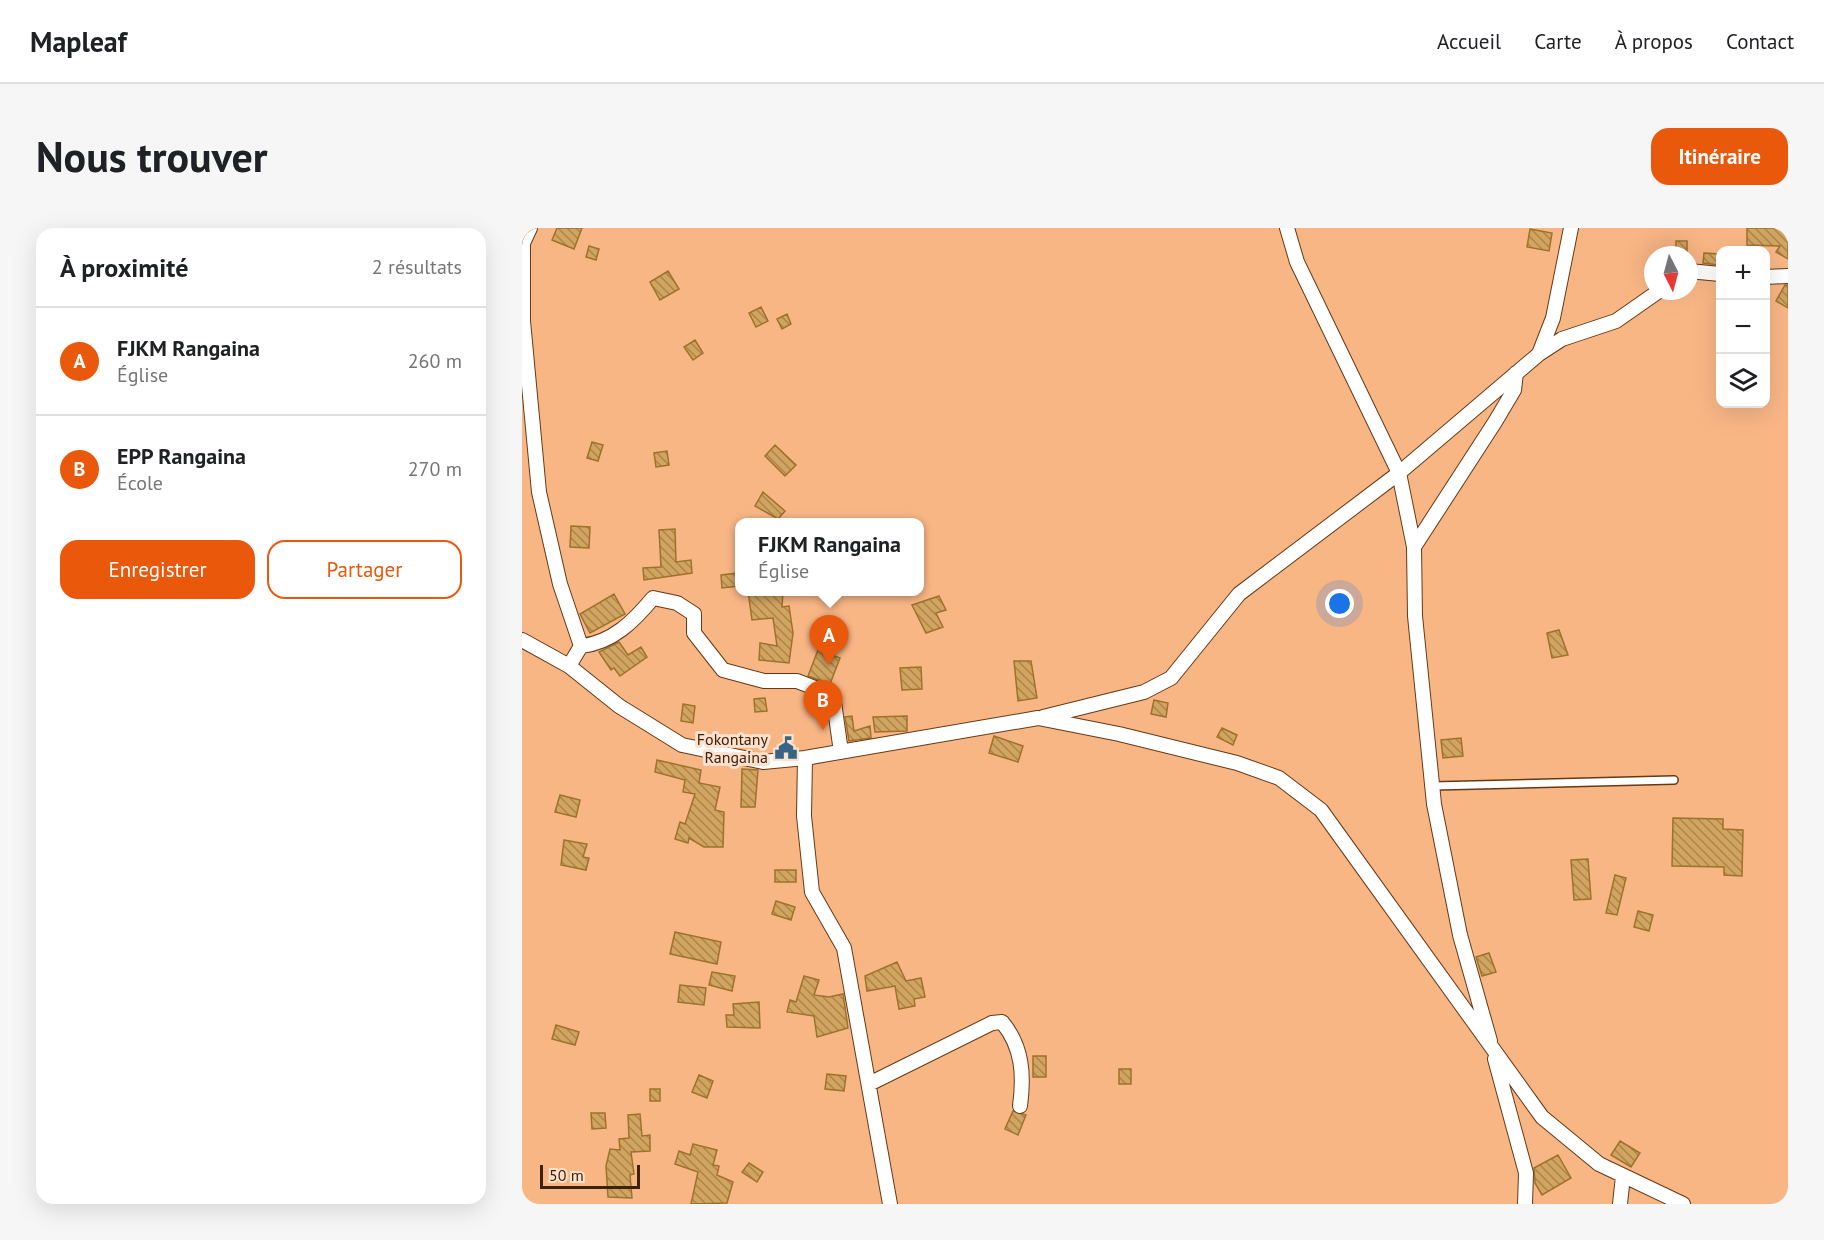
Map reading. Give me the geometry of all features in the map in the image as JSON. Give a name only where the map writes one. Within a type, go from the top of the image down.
[{"type":"street","points":[[530,228],[523,243],[523,321],[539,492],[560,584],[581,646],[569,666]]},
{"type":"street","points":[[1287,228],[1296,262],[1399,473],[1414,547],[1415,616],[1432,786],[1460,935],[1526,1173],[1525,1204]]},
{"type":"street","points":[[1539,354],[1553,318],[1571,228]]},
{"type":"street","points":[[1698,272],[1716,273]]},
{"type":"street","points":[[1770,277],[1788,276]]},
{"type":"street","points":[[522,640],[569,666],[619,706],[682,745],[763,762],[805,758],[1038,718],[1144,692],[1171,678],[1239,594],[1399,473],[1539,354],[1562,339],[1616,321],[1646,300]]},
{"type":"street","points":[[1414,547],[1514,390],[1516,373]]},
{"type":"street","points":[[581,646],[596,645],[631,623],[653,598],[677,603],[694,614],[694,633],[723,670],[765,681],[797,681],[832,695],[841,752]]},
{"type":"street","points":[[1038,718],[1237,763],[1279,778],[1321,810],[1542,1117],[1599,1164],[1683,1204]]},
{"type":"street","points":[[805,758],[804,816],[812,892],[844,948],[890,1204]]},
{"type":"street","points":[[868,1084],[992,1023],[1002,1022],[1009,1030],[1022,1065],[1024,1081],[1020,1106]]},
{"type":"street","points":[[1620,1204],[1623,1176]]},
{"type":"lane","points":[[1432,786],[1674,780]]},
{"type":"building","points":[[557,228],[582,228],[574,249],[552,240]]},
{"type":"building","points":[[1747,228],[1788,228],[1788,259],[1776,252],[1780,246],[1747,245]]},
{"type":"building","points":[[1530,229],[1552,233],[1549,251],[1527,247]]},
{"type":"building","points":[[1676,241],[1687,241],[1687,246],[1676,246]]},
{"type":"building","points":[[589,246],[599,249],[596,260],[586,257]]},
{"type":"building","points":[[1704,253],[1716,254],[1716,265],[1703,263]]},
{"type":"building","points":[[668,271],[679,289],[660,300],[650,282]]},
{"type":"building","points":[[1785,285],[1788,285],[1788,308],[1776,301]]},
{"type":"building","points":[[761,307],[768,321],[756,327],[749,313]]},
{"type":"building","points":[[787,314],[791,324],[782,329],[777,319]]},
{"type":"building","points":[[695,340],[703,353],[693,360],[684,347]]},
{"type":"building","points":[[592,442],[603,445],[598,461],[587,458]]},
{"type":"building","points":[[775,445],[796,465],[785,476],[765,456]]},
{"type":"building","points":[[667,451],[669,465],[656,467],[654,453]]},
{"type":"building","points":[[763,492],[785,511],[776,518],[755,506]]},
{"type":"building","points":[[571,526],[590,527],[589,548],[570,547]]},
{"type":"building","points":[[675,529],[676,562],[691,560],[692,573],[644,580],[643,568],[661,567],[659,530]]},
{"type":"building","points":[[735,573],[735,586],[722,588],[721,575]]},
{"type":"building","points":[[614,594],[625,614],[590,633],[580,614]]},
{"type":"building","points":[[749,596],[783,596],[782,607],[789,606],[793,633],[789,663],[759,660],[760,643],[777,646],[773,618],[752,620]]},
{"type":"building","points":[[939,596],[946,610],[936,613],[943,627],[926,633],[912,605]]},
{"type":"building","points":[[1559,630],[1568,655],[1552,658],[1547,633]]},
{"type":"building","points":[[619,642],[628,655],[641,647],[647,657],[620,676],[614,668],[611,670],[599,652]]},
{"type":"building","points":[[818,650],[840,658],[830,684],[808,676]]},
{"type":"building","points":[[1014,661],[1031,661],[1037,698],[1018,701]]},
{"type":"building","points":[[921,667],[922,689],[902,690],[900,668]]},
{"type":"building","points":[[765,698],[767,711],[755,712],[754,699]]},
{"type":"building","points":[[1154,700],[1168,703],[1166,717],[1151,714]]},
{"type":"building","points":[[683,704],[695,706],[693,723],[681,721]]},
{"type":"building","points":[[852,716],[854,731],[870,726],[871,738],[849,741],[845,717]]},
{"type":"building","points":[[907,716],[907,731],[875,732],[873,717]]},
{"type":"building","points":[[1222,728],[1237,735],[1233,745],[1217,737]]},
{"type":"building","points":[[994,736],[1023,746],[1018,762],[989,753]]},
{"type":"building","points":[[1461,738],[1463,756],[1443,758],[1441,740]]},
{"type":"building","points":[[657,760],[701,770],[699,783],[720,787],[715,810],[724,812],[723,847],[704,847],[689,838],[688,843],[675,839],[680,822],[685,824],[695,794],[683,792],[685,780],[655,772]]},
{"type":"building","points":[[742,769],[758,770],[755,807],[741,807]]},
{"type":"building","points":[[560,795],[580,800],[576,817],[555,812]]},
{"type":"building","points":[[1673,818],[1723,819],[1723,829],[1743,830],[1742,876],[1724,875],[1724,867],[1672,866]]},
{"type":"building","points":[[564,840],[587,844],[583,857],[589,858],[586,870],[561,865]]},
{"type":"building","points":[[1588,859],[1591,899],[1574,900],[1571,860]]},
{"type":"building","points":[[775,870],[796,870],[796,882],[775,882]]},
{"type":"building","points":[[1615,875],[1626,878],[1617,915],[1606,913]]},
{"type":"building","points":[[776,901],[795,907],[791,920],[772,914]]},
{"type":"building","points":[[1638,911],[1653,915],[1649,931],[1634,927]]},
{"type":"building","points":[[675,932],[721,942],[717,964],[670,954]]},
{"type":"building","points":[[1489,953],[1496,972],[1482,976],[1476,957]]},
{"type":"building","points":[[897,962],[906,981],[921,978],[925,997],[914,999],[915,1006],[899,1009],[895,986],[867,991],[865,976]]},
{"type":"building","points":[[712,972],[735,976],[732,991],[709,985]]},
{"type":"building","points":[[804,976],[819,980],[814,995],[829,997],[843,994],[848,1028],[817,1037],[814,1016],[787,1012],[790,1000],[796,1002]]},
{"type":"building","points":[[680,985],[706,988],[704,1005],[678,1002]]},
{"type":"building","points":[[759,1002],[760,1028],[727,1027],[726,1015],[734,1015],[733,1004]]},
{"type":"building","points":[[556,1025],[579,1032],[575,1045],[552,1039]]},
{"type":"building","points":[[1033,1056],[1046,1056],[1046,1077],[1033,1077]]},
{"type":"building","points":[[1119,1069],[1131,1069],[1131,1084],[1119,1084]]},
{"type":"building","points":[[827,1074],[846,1076],[844,1091],[825,1089]]},
{"type":"building","points":[[699,1075],[713,1081],[707,1098],[692,1092]]},
{"type":"building","points":[[650,1089],[660,1089],[660,1101],[650,1101]]},
{"type":"building","points":[[1013,1111],[1026,1115],[1018,1135],[1005,1129]]},
{"type":"building","points":[[591,1113],[605,1113],[606,1128],[592,1129]]},
{"type":"building","points":[[640,1114],[642,1136],[650,1135],[650,1151],[631,1152],[634,1174],[630,1175],[632,1198],[608,1197],[606,1166],[610,1149],[620,1150],[619,1139],[629,1138],[628,1115]]},
{"type":"building","points":[[1620,1141],[1640,1153],[1631,1167],[1611,1155]]},
{"type":"building","points":[[693,1144],[717,1150],[713,1165],[719,1166],[717,1175],[733,1182],[727,1203],[691,1204],[698,1172],[675,1164],[679,1151],[690,1155]]},
{"type":"building","points":[[1558,1155],[1571,1178],[1542,1195],[1535,1183],[1534,1168]]},
{"type":"building","points":[[749,1163],[763,1172],[757,1182],[742,1172]]},
{"type":"place","name":"FJKM Rangaina","points":[[829,665]]},
{"type":"place","name":"EPP Rangaina","points":[[823,730]]},
{"type":"place","name":"Fokontany Rangaina","points":[[786,748]]}]
